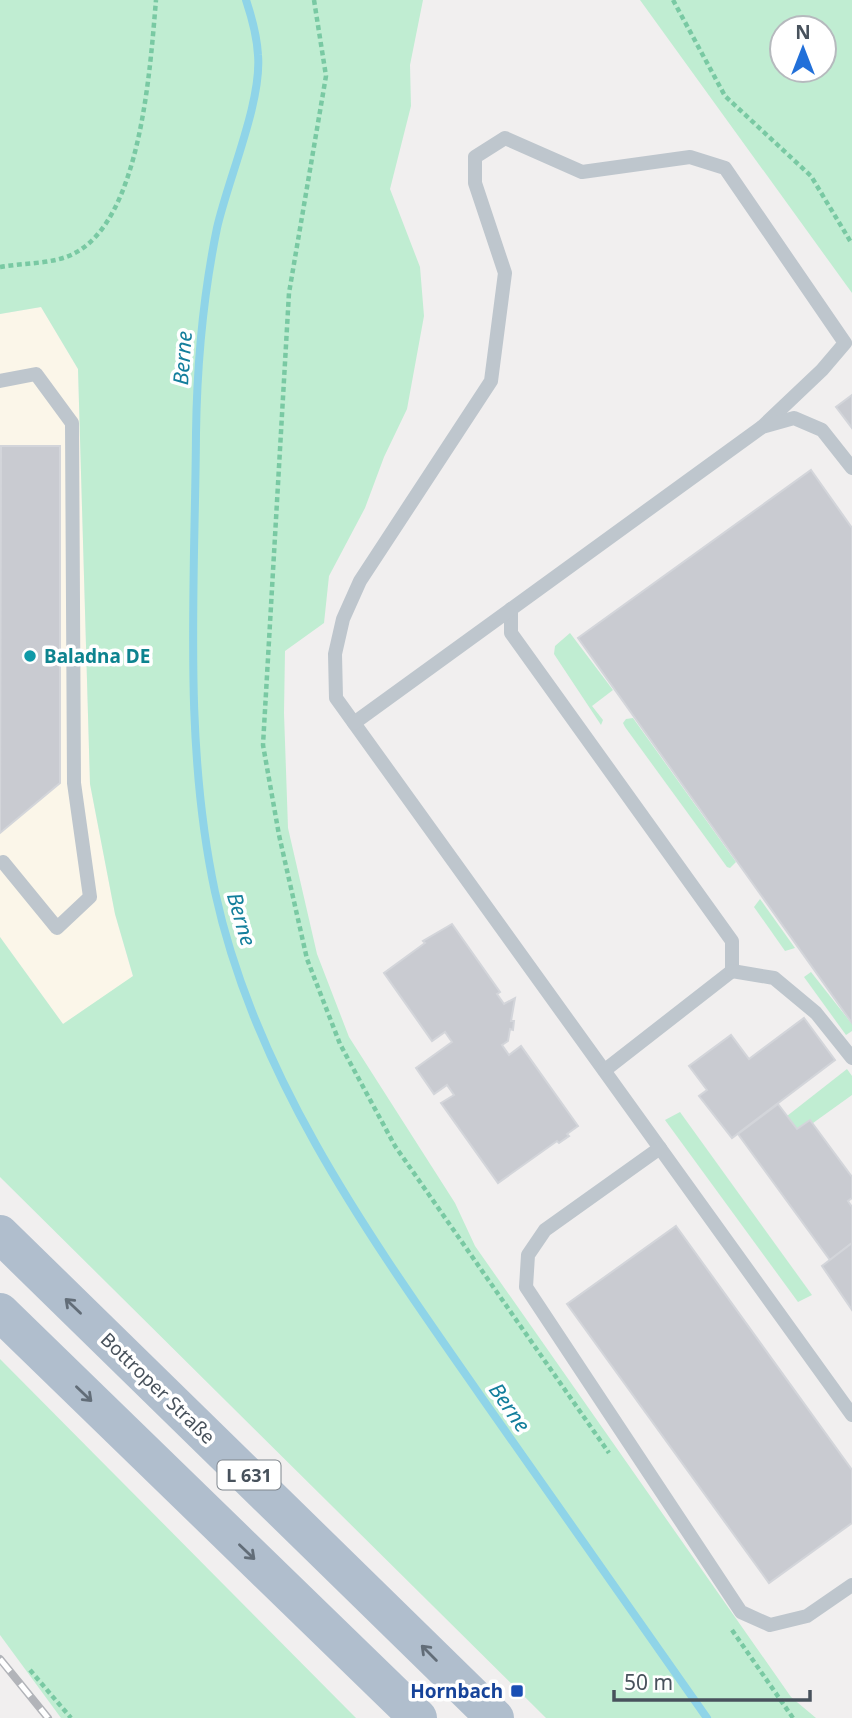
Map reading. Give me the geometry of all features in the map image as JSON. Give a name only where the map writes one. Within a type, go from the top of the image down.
[{"type":"main road","name":"Bottroper Straße","points":[[0,1234],[495,1718]]},
{"type":"main road","name":"L 631","points":[[0,1312],[418,1718]]},
{"type":"lane","points":[[354,723],[762,427],[822,370],[845,343],[725,168],[690,157],[582,172],[505,138],[475,157],[475,183],[505,273],[491,381],[360,581],[343,619],[335,654],[336,698],[852,1415]]},
{"type":"lane","points":[[0,381],[36,374],[72,423],[74,783],[90,897],[57,928],[3,862]]},
{"type":"lane","points":[[762,427],[794,418],[822,430],[852,468]]},
{"type":"lane","points":[[511,610],[511,632],[710,906],[732,941],[732,971]]},
{"type":"lane","points":[[606,1070],[732,971],[774,978],[816,1013],[852,1058]]},
{"type":"lane","points":[[660,1148],[545,1230],[528,1255],[526,1287],[741,1612],[770,1625],[795,1619],[807,1616],[852,1585]]},
{"type":"path","points":[[0,267],[71,256],[97,239],[116,211],[134,160],[156,0]]},
{"type":"path","points":[[314,0],[326,76],[289,293],[263,745],[279,835],[307,959],[352,1066],[395,1146],[610,1455]]},
{"type":"path","points":[[673,0],[725,96],[811,176],[852,244]]},
{"type":"path","points":[[730,1626],[793,1718]]},
{"type":"path","points":[[30,1670],[71,1718]]},
{"type":"shaded area","points":[[41,307],[78,369],[90,784],[115,914],[133,977],[63,1024],[0,937],[0,314]]},
{"type":"green space","points":[[0,0],[423,0],[410,65],[411,106],[390,189],[420,267],[424,316],[407,409],[384,457],[365,508],[329,576],[324,623],[285,651],[288,828],[317,954],[349,1037],[455,1203],[475,1246],[791,1697],[816,1718],[546,1718],[0,1177],[0,937],[63,1024],[133,976],[115,914],[90,784],[78,369],[41,307],[0,314]]},
{"type":"green space","points":[[640,0],[852,0],[852,293]]},
{"type":"green space","points":[[570,633],[613,690],[592,706],[603,720],[601,725],[554,654],[555,646]]},
{"type":"green space","points":[[633,718],[736,862],[730,868],[625,727],[623,723],[626,719]]},
{"type":"green space","points":[[760,899],[795,948],[785,951],[754,907]]},
{"type":"green space","points":[[811,972],[852,1024],[852,1031],[846,1035],[804,977]]},
{"type":"green space","points":[[847,1069],[852,1076],[852,1095],[813,1123],[810,1120],[797,1129],[787,1116]]},
{"type":"green space","points":[[680,1112],[812,1295],[798,1302],[665,1120]]},
{"type":"green space","points":[[0,1359],[356,1718],[61,1718],[0,1635]]},
{"type":"building","points":[[852,395],[852,428],[836,407]]},
{"type":"building","name":"Baladna DE","points":[[1,446],[60,446],[60,783],[0,833]]},
{"type":"building","points":[[811,470],[852,528],[852,1023],[578,638]]},
{"type":"building","points":[[452,924],[500,992],[497,994],[504,1004],[515,998],[511,1021],[514,1021],[513,1030],[510,1029],[508,1041],[502,1045],[509,1055],[521,1046],[578,1126],[567,1134],[569,1136],[559,1143],[557,1141],[498,1183],[441,1103],[454,1095],[447,1085],[434,1094],[416,1068],[452,1042],[445,1032],[432,1041],[384,973],[425,943],[423,941]]},
{"type":"building","points":[[804,1018],[835,1060],[732,1138],[699,1096],[707,1090],[689,1066],[731,1035],[749,1059]]},
{"type":"building","points":[[778,1104],[797,1129],[810,1120],[852,1177],[852,1198],[848,1201],[852,1207],[852,1243],[830,1260],[738,1134]]},
{"type":"building","points":[[676,1226],[852,1470],[852,1523],[769,1583],[567,1304]]},
{"type":"building","points":[[852,1243],[852,1310],[822,1266]]},
{"type":"waterway","name":"Berne","points":[[246,0],[257,41],[258,74],[250,117],[222,208],[212,253],[199,355],[197,407],[193,605],[195,721],[198,778],[215,892],[234,961],[259,1028],[288,1093],[322,1156],[399,1277],[707,1718]]},
{"type":"railway","points":[[0,1659],[48,1718]]},
{"type":"place","name":"Baladna DE","points":[[30,656]]},
{"type":"place","name":"Hornbach","points":[[517,1691]]}]
